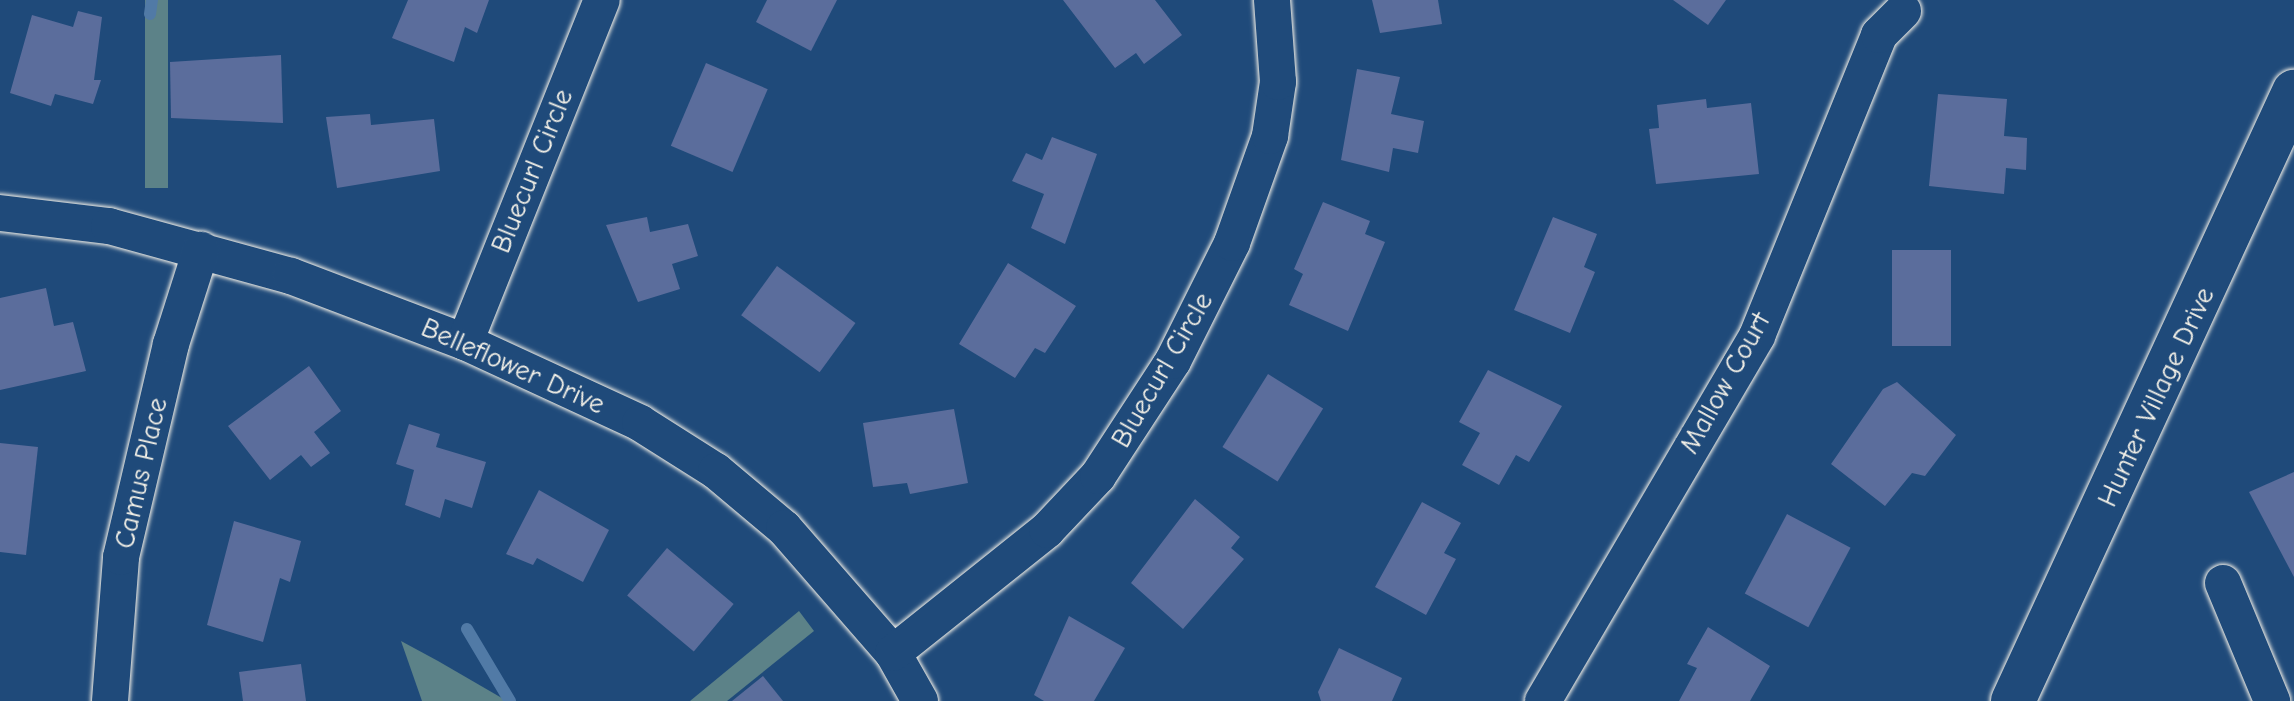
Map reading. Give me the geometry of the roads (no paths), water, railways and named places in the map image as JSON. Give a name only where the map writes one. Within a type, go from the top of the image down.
[{"type":"street","name":"Bluecurl Circle","points":[[465,342],[602,0]]},
{"type":"street","name":"Bluecurl Circle","points":[[893,653],[1057,519],[1136,424],[1173,361],[1232,243],[1270,136],[1278,82],[1272,0]]},
{"type":"street","name":"Mallow Court","points":[[1543,701],[1757,336],[1879,35],[1903,11]]},
{"type":"street","name":"Hunter Village Drive","points":[[2013,701],[2294,92]]},
{"type":"street","name":"Belleflower Drive","points":[[0,213],[109,226],[201,250],[465,342],[640,423],[716,471],[784,528],[893,653],[920,701]]},
{"type":"street","name":"Camus Place","points":[[110,701],[121,557],[171,344],[201,250]]},
{"type":"street","points":[[2223,583],[2272,701]]},
{"type":"waterway","points":[[150,14],[152,0]]},
{"type":"waterway","points":[[467,629],[510,701]]}]
